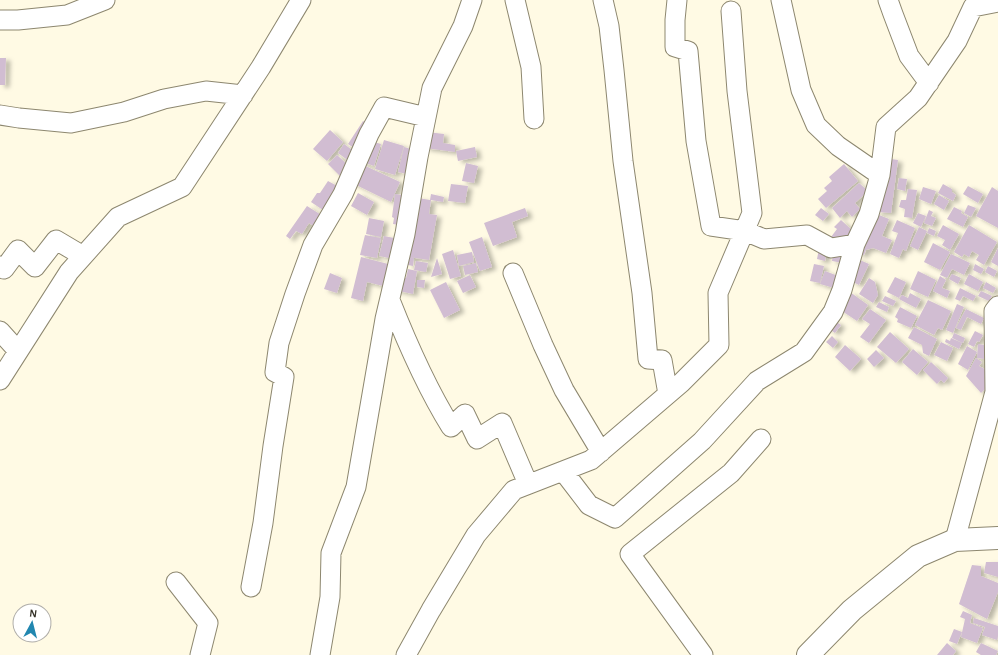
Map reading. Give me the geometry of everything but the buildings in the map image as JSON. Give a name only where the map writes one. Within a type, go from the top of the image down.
[{"type":"street","points":[[0,20],[18,20],[67,14],[105,0]]},
{"type":"street","points":[[0,380],[69,272],[118,217],[182,187],[261,68],[301,0]]},
{"type":"street","points":[[320,655],[330,597],[331,553],[356,487],[385,319],[405,234],[418,157],[432,88],[463,26],[472,0]]},
{"type":"street","points":[[515,0],[531,67],[534,119]]},
{"type":"street","points":[[603,0],[609,26],[623,161],[642,293],[648,359],[662,360],[668,394]]},
{"type":"street","points":[[677,0],[675,47],[688,51],[696,141],[711,226],[745,230],[764,239],[807,235],[831,248],[855,244]]},
{"type":"street","points":[[781,0],[801,90],[816,125],[838,146],[880,175]]},
{"type":"street","points":[[888,0],[909,56],[929,83]]},
{"type":"street","points":[[563,471],[589,505],[615,518],[702,441],[757,381],[804,352],[832,312],[842,290],[855,244],[869,214],[880,175],[886,127],[918,98],[929,83],[957,41],[973,7],[998,2]]},
{"type":"street","points":[[406,655],[476,535],[514,490],[591,460],[681,383],[718,345],[718,293],[752,213],[737,91],[731,11]]},
{"type":"street","points":[[0,115],[71,124],[124,112],[164,99],[206,91],[243,95]]},
{"type":"street","points":[[251,587],[263,523],[284,377],[275,372],[279,343],[313,245],[343,194],[369,134],[384,107],[426,118]]},
{"type":"street","points":[[0,266],[4,269],[18,250],[35,267],[56,240],[83,256]]},
{"type":"street","points":[[513,273],[543,345],[564,390],[600,452]]},
{"type":"street","points":[[390,300],[409,348],[451,427],[465,414],[477,439],[502,423],[528,484]]},
{"type":"street","points":[[954,540],[995,392],[994,311],[998,306]]},
{"type":"street","points":[[0,331],[18,351]]},
{"type":"street","points":[[703,655],[630,554],[731,473],[761,439]]},
{"type":"street","points":[[808,655],[852,610],[918,556],[954,540],[998,538]]},
{"type":"street","points":[[176,582],[208,623],[200,655]]}]
